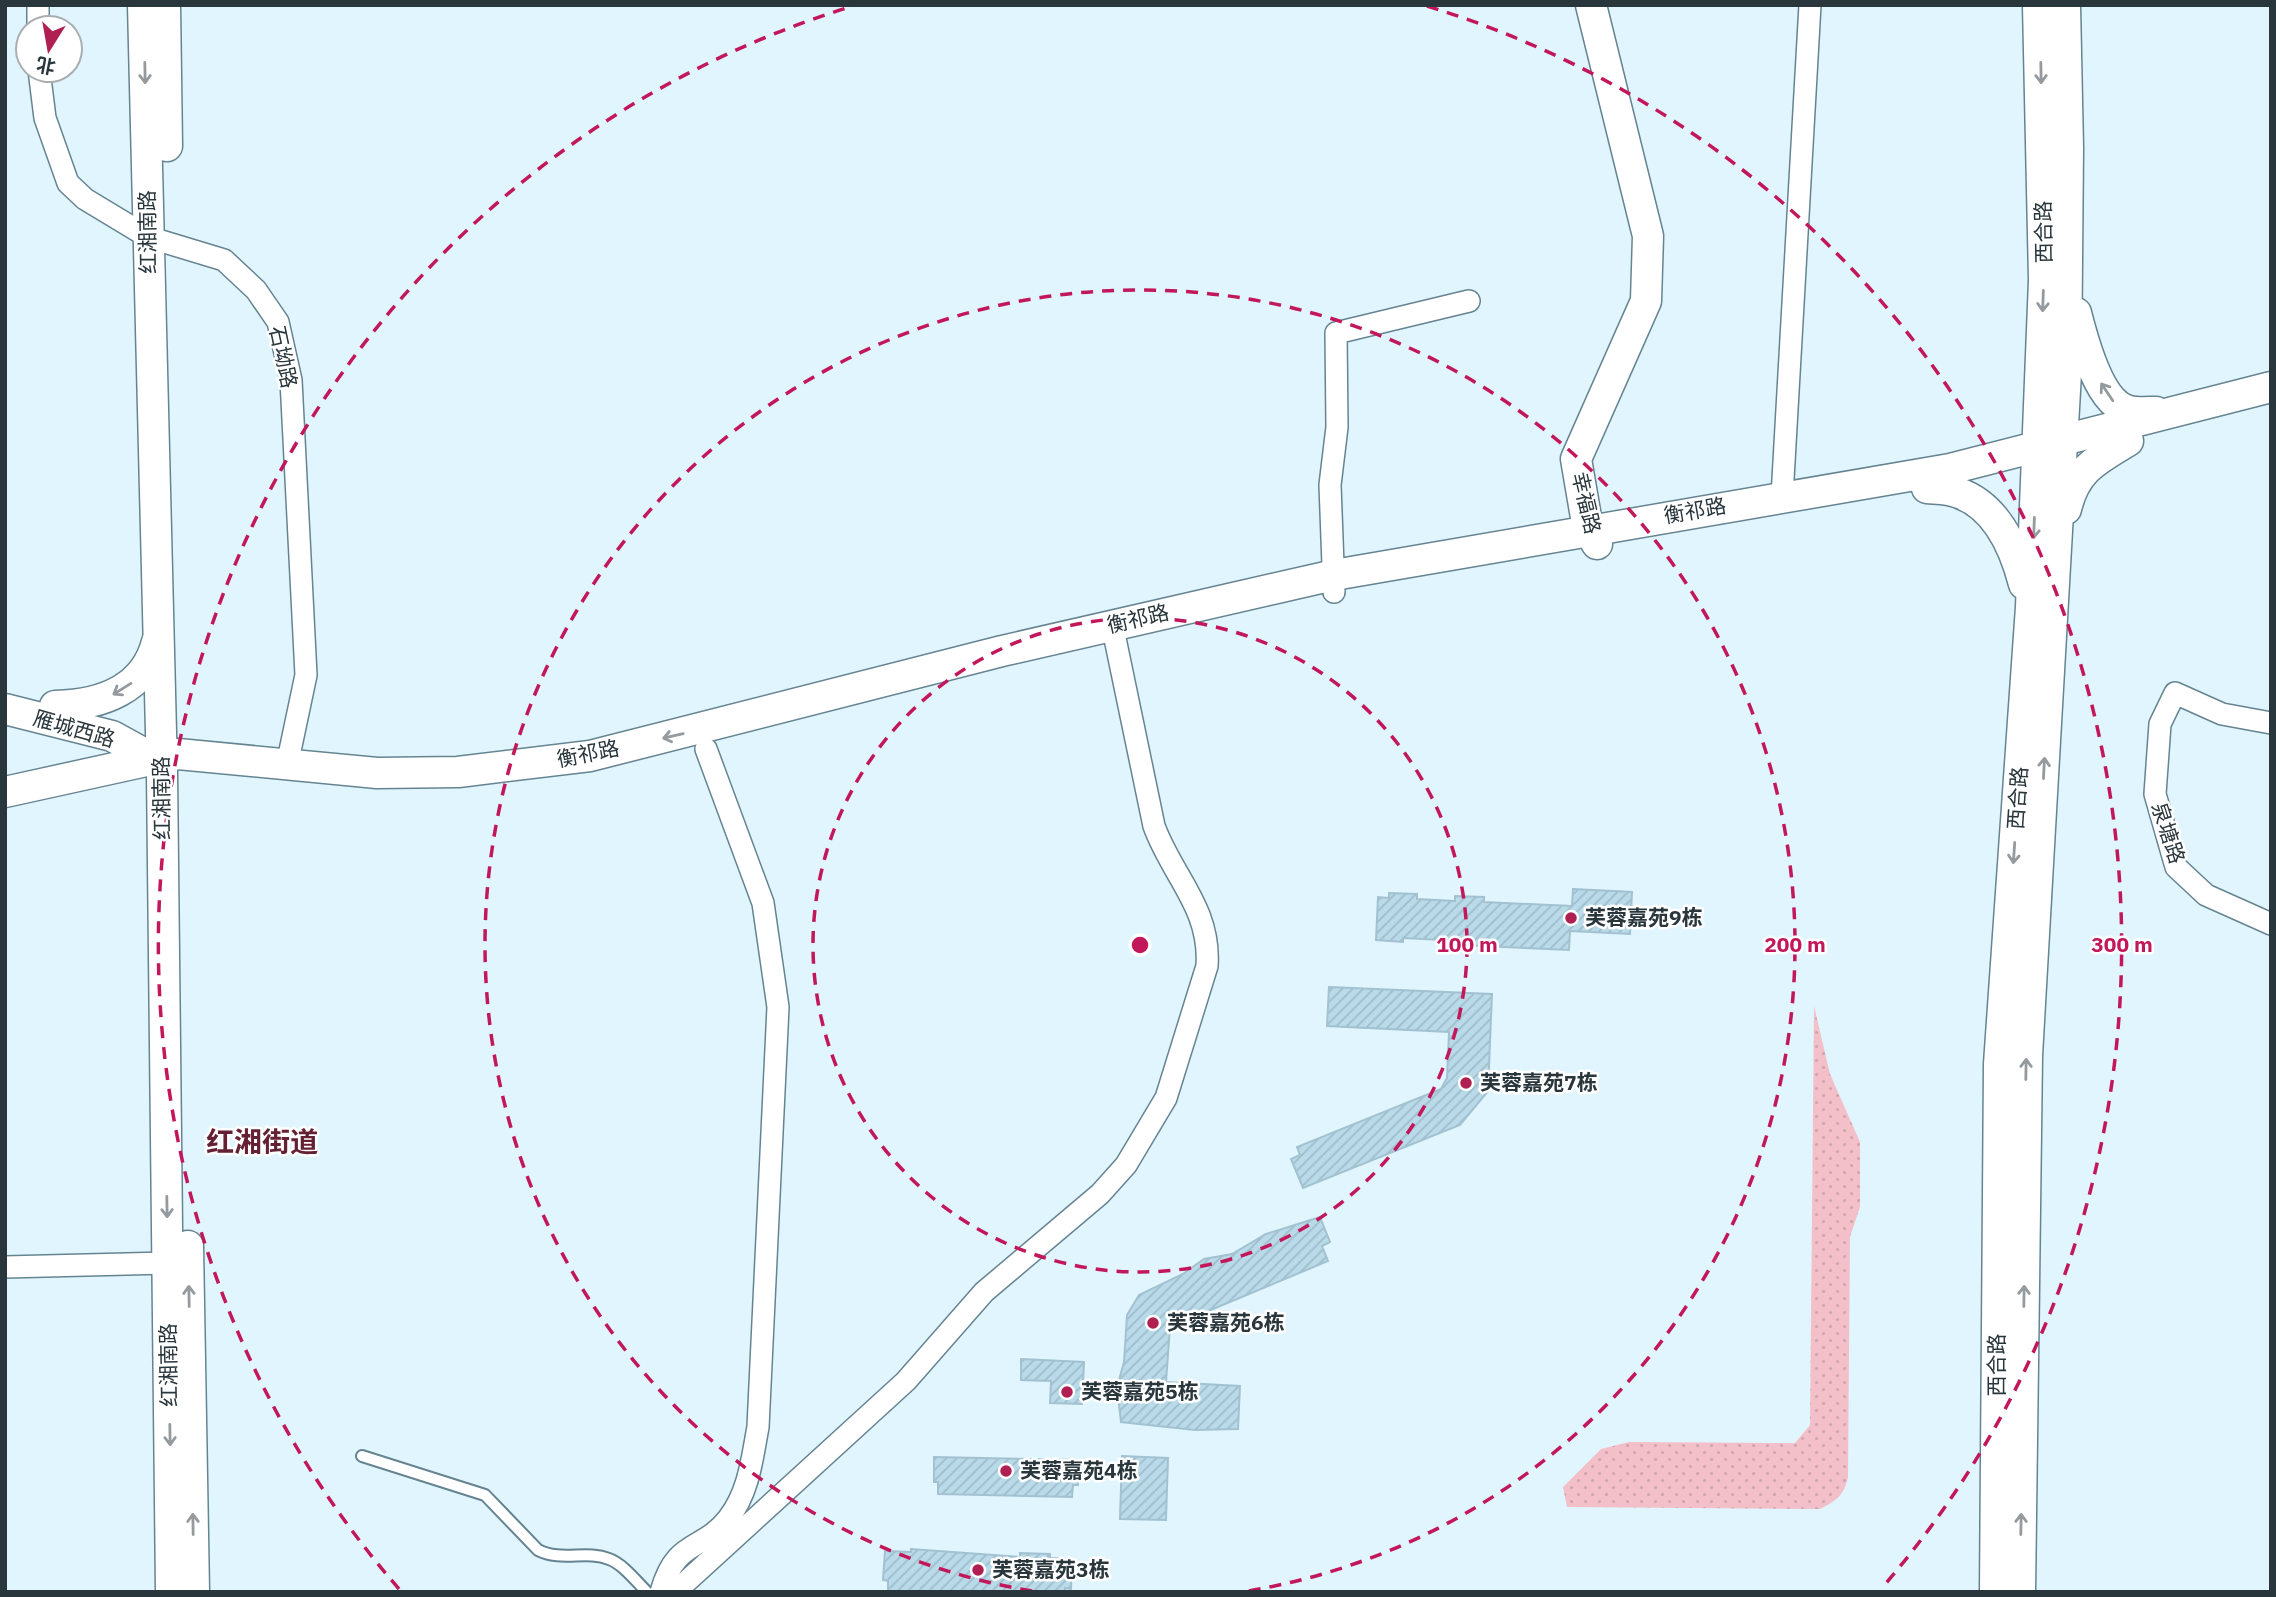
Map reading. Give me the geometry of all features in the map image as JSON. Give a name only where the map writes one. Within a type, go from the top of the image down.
[{"type":"main road","name":"红湘南路","points":[[143,5],[158,240],[172,1592]]},
{"type":"main road","name":"红湘南路","points":[[165,5],[158,240],[158,635],[165,760],[194,1592]]},
{"type":"main road","name":"幸福路","points":[[1591,5],[1648,236],[1646,301],[1576,459],[1595,534]]},
{"type":"main road","name":"幸福路","points":[[1595,534],[1589,460],[1656,304],[1658,237],[1601,5]]},
{"type":"main road","name":"西合路","points":[[2020,1592],[2027,1056],[2056,547],[2050,451],[2040,372],[2044,280],[2038,5]]},
{"type":"main road","name":"西合路","points":[[1995,1592],[1999,1064],[2031,607],[2067,281],[2065,5]]},
{"type":"main road","points":[[2067,281],[2084,345],[2098,379],[2112,401],[2127,411],[2167,413]]},
{"type":"main road","points":[[1950,469],[2016,440],[2027,423],[2040,372]]},
{"type":"main road","name":"衡祁路","points":[[1595,534],[1927,488],[2167,413],[2271,387]]},
{"type":"main road","name":"衡祁路","points":[[5,792],[165,760],[288,765],[377,773],[457,772],[590,756],[1113,632],[1334,584],[1782,496],[2050,451],[2128,442],[2271,408]]},
{"type":"main road","points":[[2056,547],[2071,486],[2090,465],[2128,442]]},
{"type":"main road","points":[[1927,488],[1960,493],[1980,506],[2004,530],[2016,553],[2031,607]]},
{"type":"main road","name":"衡祁路","points":[[5,801],[125,775],[165,760],[375,792],[518,787],[593,776],[706,749],[1008,665],[1113,632]]},
{"type":"main road","points":[[55,706],[94,703],[123,689],[147,666],[158,635]]},
{"type":"main road","name":"雁城西路","points":[[5,694],[117,720],[165,760]]},
{"type":"main road","name":"雁城西路","points":[[5,709],[112,736],[165,760]]},
{"type":"street","points":[[1782,496],[1810,5]]},
{"type":"street","name":"石坳路","points":[[41,84],[46,118],[68,183],[85,199],[158,240],[224,260],[256,290],[278,322],[291,380],[306,675],[288,765]]},
{"type":"street","points":[[1334,584],[1330,485],[1337,427],[1336,333],[1469,301]]},
{"type":"street","points":[[675,1592],[906,1381],[984,1292],[1100,1194],[1126,1165],[1166,1098],[1207,966],[1209,945],[1194,898],[1161,847],[1154,826],[1113,632]]},
{"type":"street","name":"泉塘路","points":[[2271,723],[2222,714],[2175,693],[2160,724],[2155,794],[2176,867],[2206,895],[2271,924]]},
{"type":"street","points":[[661,1592],[667,1569],[679,1555],[726,1521],[742,1496],[750,1472],[758,1427],[778,1007],[763,903],[706,749]]},
{"type":"street","points":[[5,1267],[167,1263]]},
{"type":"lane","points":[[362,1456],[485,1495],[538,1550],[556,1556],[606,1558],[615,1562],[647,1592]]},
{"type":"shaded area","points":[[1814,1006],[1830,1074],[1860,1142],[1860,1207],[1850,1237],[1848,1477],[1844,1489],[1835,1500],[1820,1509],[1567,1507],[1563,1487],[1601,1449],[1629,1442],[1795,1443],[1810,1425]]},
{"type":"building","points":[[1573,889],[1632,892],[1630,934],[1570,931],[1569,950],[1463,945],[1463,941],[1403,938],[1403,942],[1376,940],[1378,897],[1389,898],[1389,893],[1417,894],[1417,899],[1455,901],[1455,896],[1484,897],[1484,902],[1572,906]]},
{"type":"building","name":"芙蓉嘉苑7栋","points":[[1329,987],[1492,994],[1488,1091],[1460,1125],[1303,1188],[1291,1159],[1300,1155],[1297,1147],[1441,1089],[1447,1078],[1449,1032],[1327,1026]]},
{"type":"building","name":"芙蓉嘉苑6栋","points":[[1320,1217],[1330,1242],[1322,1246],[1328,1261],[1170,1327],[1166,1382],[1240,1386],[1238,1429],[1195,1430],[1121,1422],[1117,1387],[1124,1362],[1127,1315],[1139,1295],[1183,1274],[1204,1259],[1232,1254],[1266,1234]]},
{"type":"building","name":"芙蓉嘉苑5栋","points":[[1021,1359],[1084,1362],[1082,1404],[1050,1403],[1051,1381],[1021,1380]]},
{"type":"building","points":[[1122,1456],[1168,1458],[1166,1520],[1120,1519]]},
{"type":"building","name":"芙蓉嘉苑4栋","points":[[934,1457],[1078,1460],[1078,1485],[1073,1485],[1072,1497],[938,1494],[938,1482],[934,1482]]},
{"type":"building","name":"芙蓉嘉苑3栋","points":[[911,1549],[1020,1557],[1020,1553],[1050,1554],[1050,1558],[1072,1559],[1071,1589],[1065,1588],[1065,1592],[888,1592],[888,1581],[883,1580],[885,1551],[911,1552]]},
{"type":"place","name":"芙蓉嘉苑9栋","points":[[1571,918]]},
{"type":"place","name":"芙蓉嘉苑7栋","points":[[1466,1083]]},
{"type":"place","name":"芙蓉嘉苑6栋","points":[[1153,1323]]},
{"type":"place","name":"芙蓉嘉苑5栋","points":[[1067,1392]]},
{"type":"place","name":"芙蓉嘉苑4栋","points":[[1006,1471]]},
{"type":"place","name":"芙蓉嘉苑3栋","points":[[978,1570]]},
{"type":"district","name":"红湘街道","points":[[262,1142]]}]
